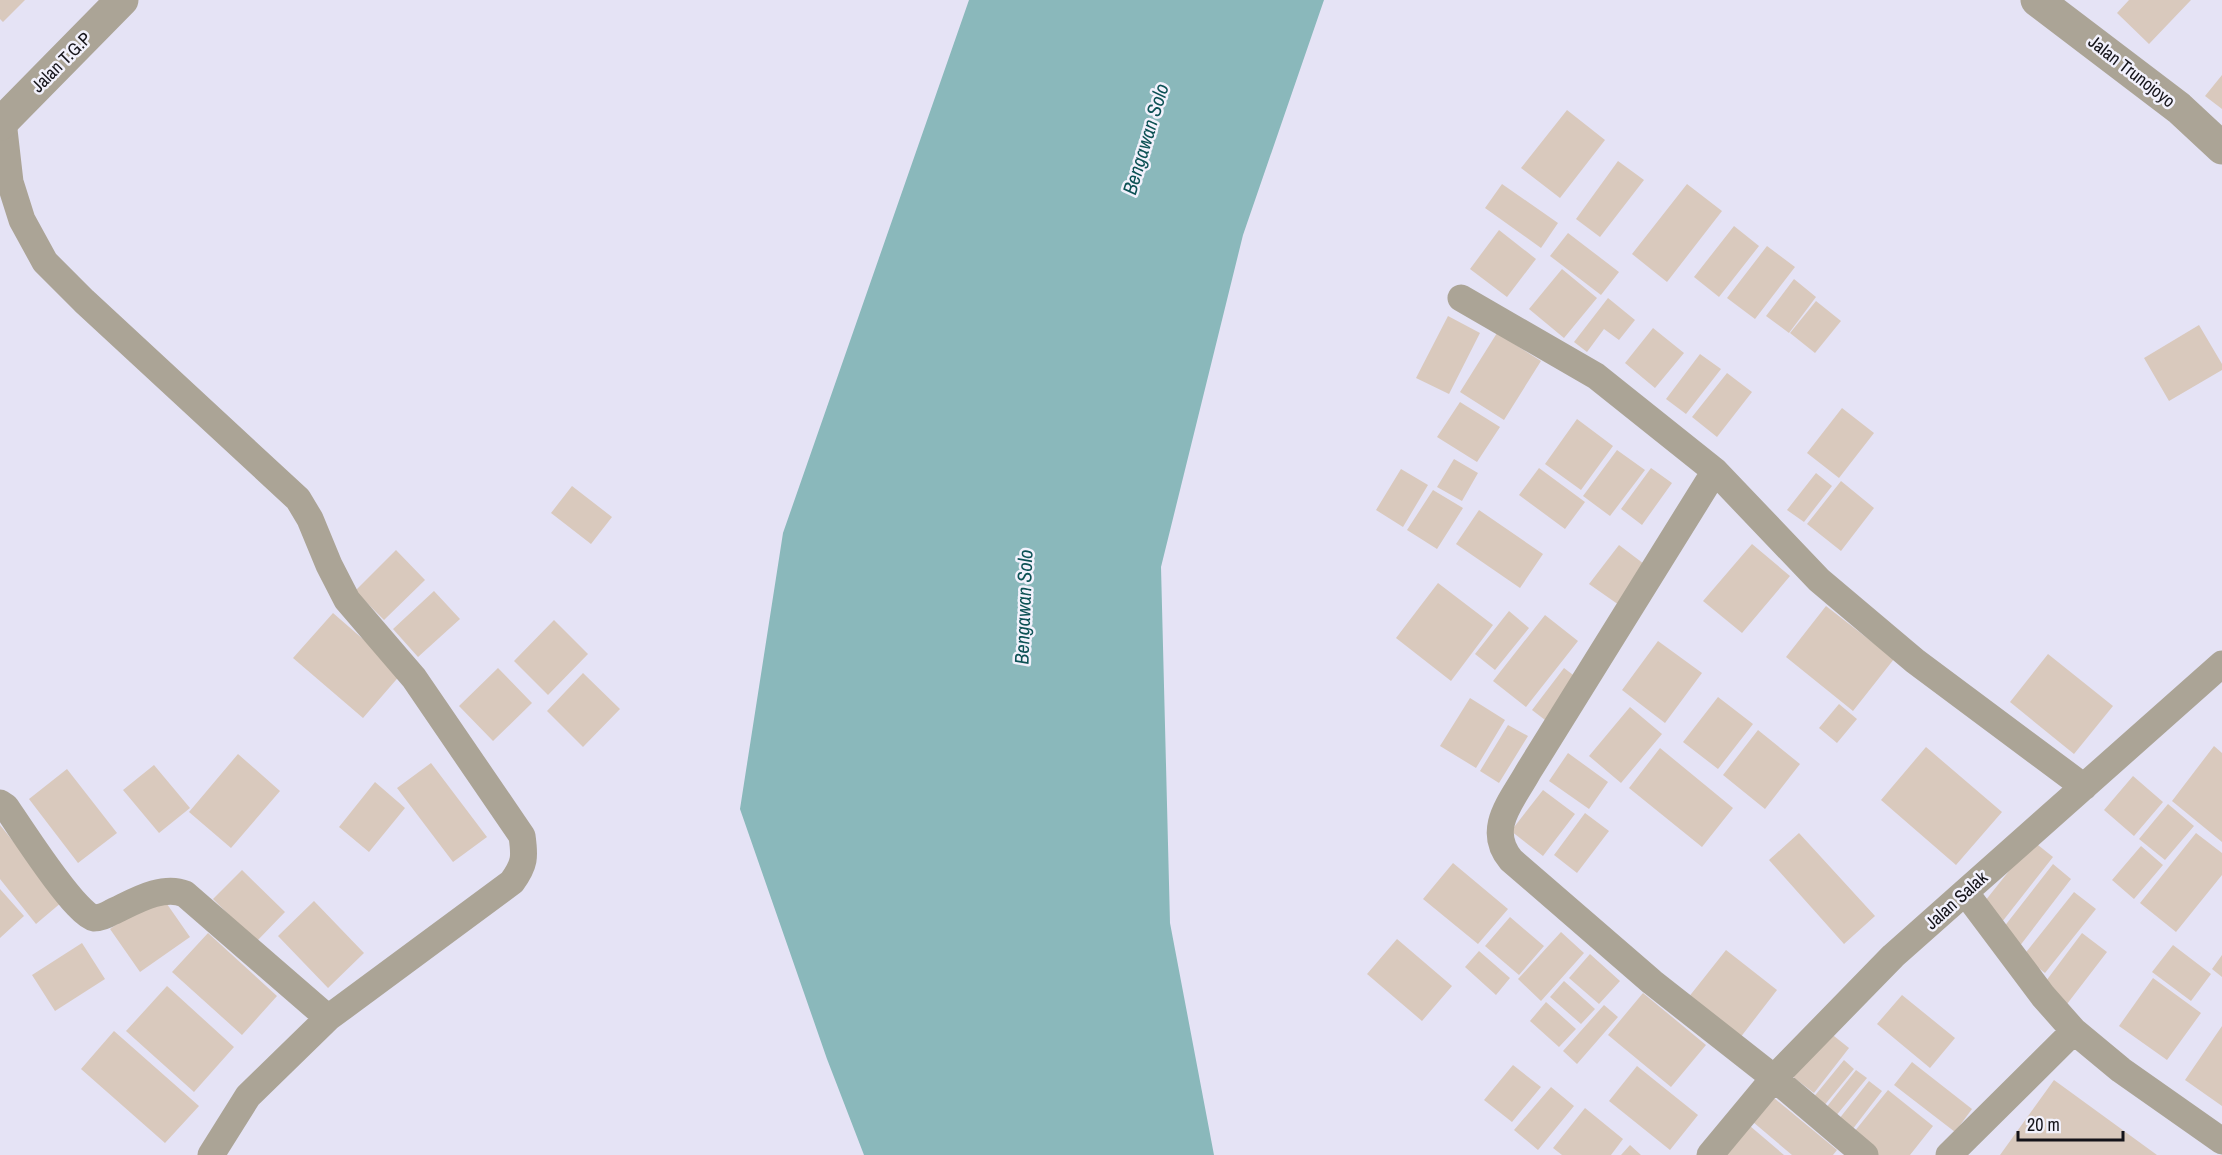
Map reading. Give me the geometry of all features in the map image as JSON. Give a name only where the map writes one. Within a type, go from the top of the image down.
[{"type":"street","name":"Jalan T.G.P","points":[[1,123],[122,0]]},
{"type":"street","name":"Jalan Trunojoyo","points":[[2037,0],[2179,108],[2222,148]]},
{"type":"street","points":[[1,123],[10,182],[22,220],[45,262],[298,499],[310,519],[329,565],[347,600],[414,678],[522,836],[524,852],[522,868],[512,882],[328,1018],[248,1096],[211,1155]]},
{"type":"street","points":[[1461,298],[1596,376],[1715,471],[1819,580],[1915,661],[2084,787]]},
{"type":"street","points":[[1715,471],[1500,821],[1502,849],[1511,860],[1652,982],[1774,1078],[1865,1155]]},
{"type":"street","name":"Jalan Salak","points":[[1710,1155],[1774,1078],[1879,970],[2222,664]]},
{"type":"street","points":[[0,803],[6,807],[52,873],[85,914],[94,918],[152,895],[178,891],[185,894],[328,1018]]},
{"type":"street","points":[[1965,892],[2043,996],[2074,1031],[2121,1070],[2222,1141]]},
{"type":"street","points":[[1949,1155],[2074,1031]]},
{"type":"water","name":"Bengawan Solo","points":[[969,0],[1324,0],[1243,235],[1161,567],[1170,923],[1214,1155],[864,1155],[827,1059],[740,809],[783,533]]},
{"type":"building","points":[[0,0],[25,0],[3,22],[0,19]]},
{"type":"building","points":[[2129,0],[2191,0],[2149,44],[2117,13]]},
{"type":"building","points":[[2222,75],[2222,109],[2205,96]]},
{"type":"building","points":[[1567,110],[1605,140],[1560,198],[1521,168]]},
{"type":"building","points":[[1618,161],[1644,180],[1600,237],[1576,219]]},
{"type":"building","points":[[1502,184],[1558,223],[1541,248],[1485,208]]},
{"type":"building","points":[[1687,184],[1722,211],[1667,282],[1632,254]]},
{"type":"building","points":[[1734,226],[1759,246],[1719,297],[1694,277]]},
{"type":"building","points":[[1499,230],[1536,259],[1507,297],[1470,269]]},
{"type":"building","points":[[1568,233],[1619,272],[1601,295],[1550,256]]},
{"type":"building","points":[[1767,246],[1795,267],[1755,319],[1727,298]]},
{"type":"building","points":[[1562,269],[1597,298],[1564,338],[1529,309]]},
{"type":"building","points":[[1794,279],[1816,297],[1789,333],[1766,316]]},
{"type":"building","points":[[1608,298],[1635,320],[1619,340],[1604,329],[1587,352],[1574,342]]},
{"type":"building","points":[[1816,301],[1841,321],[1815,353],[1790,333]]},
{"type":"building","points":[[1448,316],[1480,333],[1449,394],[1416,378]]},
{"type":"building","points":[[2199,325],[2222,364],[2222,370],[2169,401],[2144,358]]},
{"type":"building","points":[[1653,328],[1684,353],[1655,388],[1625,363]]},
{"type":"building","points":[[1497,333],[1541,361],[1504,420],[1460,392]]},
{"type":"building","points":[[1700,354],[1721,369],[1686,414],[1666,399]]},
{"type":"building","points":[[1727,373],[1752,392],[1717,437],[1692,417]]},
{"type":"building","points":[[1460,402],[1500,427],[1477,462],[1437,437]]},
{"type":"building","points":[[1842,408],[1874,433],[1839,478],[1807,453]]},
{"type":"building","points":[[1577,419],[1613,446],[1581,490],[1545,464]]},
{"type":"building","points":[[1617,450],[1645,470],[1610,516],[1583,496]]},
{"type":"building","points":[[1454,459],[1478,473],[1462,501],[1437,487]]},
{"type":"building","points":[[1539,468],[1585,502],[1565,529],[1519,495]]},
{"type":"building","points":[[1651,468],[1672,483],[1642,525],[1621,509]]},
{"type":"building","points":[[1401,469],[1428,485],[1403,527],[1376,510]]},
{"type":"building","points":[[1816,473],[1832,486],[1804,522],[1787,510]]},
{"type":"building","points":[[1841,481],[1874,508],[1841,551],[1807,524]]},
{"type":"building","points":[[572,486],[612,517],[591,544],[551,513]]},
{"type":"building","points":[[1433,490],[1463,508],[1437,549],[1407,530]]},
{"type":"building","points":[[1479,510],[1543,554],[1520,588],[1456,544]]},
{"type":"building","points":[[1752,544],[1790,576],[1742,633],[1703,601]]},
{"type":"building","points":[[1619,545],[1648,567],[1619,605],[1589,584]]},
{"type":"building","points":[[396,550],[425,580],[384,620],[355,591]]},
{"type":"building","points":[[1438,583],[1493,625],[1451,681],[1396,638]]},
{"type":"building","points":[[434,591],[460,619],[418,657],[393,629]]},
{"type":"building","points":[[1826,606],[1894,659],[1853,711],[1786,657]]},
{"type":"building","points":[[1509,611],[1529,628],[1495,670],[1475,654]]},
{"type":"building","points":[[333,613],[402,673],[363,718],[293,658]]},
{"type":"building","points":[[1545,615],[1578,641],[1526,707],[1493,681]]},
{"type":"building","points":[[554,620],[588,654],[548,695],[514,661]]},
{"type":"building","points":[[1658,641],[1702,673],[1665,723],[1622,690]]},
{"type":"building","points":[[2048,654],[2113,706],[2074,754],[2010,702]]},
{"type":"building","points":[[498,668],[532,703],[493,741],[459,706]]},
{"type":"building","points":[[1564,668],[1581,681],[1549,723],[1532,710]]},
{"type":"building","points":[[583,673],[620,709],[583,747],[547,711]]},
{"type":"building","points":[[1718,697],[1753,724],[1718,769],[1683,742]]},
{"type":"building","points":[[1470,698],[1505,720],[1476,768],[1440,746]]},
{"type":"building","points":[[1839,704],[1857,719],[1837,743],[1819,728]]},
{"type":"building","points":[[1630,707],[1662,734],[1621,783],[1589,756]]},
{"type":"building","points":[[1508,725],[1528,736],[1499,783],[1480,771]]},
{"type":"building","points":[[1758,730],[1800,764],[1765,809],[1723,775]]},
{"type":"building","points":[[2214,746],[2222,753],[2222,842],[2172,801]]},
{"type":"building","points":[[1926,747],[2002,812],[1956,865],[1881,800]]},
{"type":"building","points":[[1660,748],[1733,808],[1702,847],[1629,788]]},
{"type":"building","points":[[1568,753],[1608,782],[1589,809],[1549,781]]},
{"type":"building","points":[[238,754],[280,791],[231,848],[189,812]]},
{"type":"building","points":[[431,763],[487,837],[453,862],[397,788]]},
{"type":"building","points":[[154,765],[190,808],[159,833],[123,790]]},
{"type":"building","points":[[67,769],[117,833],[78,863],[29,799]]},
{"type":"building","points":[[2133,776],[2163,802],[2134,836],[2104,810]]},
{"type":"building","points":[[375,782],[405,808],[369,852],[339,827]]},
{"type":"building","points":[[1543,790],[1575,814],[1543,856],[1511,831]]},
{"type":"building","points":[[2168,804],[2194,826],[2165,860],[2139,839]]},
{"type":"building","points":[[1585,813],[1609,831],[1577,873],[1554,855]]},
{"type":"building","points":[[0,825],[62,902],[36,924],[0,879]]},
{"type":"building","points":[[1799,833],[1875,916],[1844,944],[1769,860]]},
{"type":"building","points":[[2196,833],[2222,853],[2222,875],[2176,932],[2140,903]]},
{"type":"building","points":[[2033,841],[2053,857],[2002,922],[1981,906]]},
{"type":"building","points":[[2141,846],[2163,865],[2134,899],[2112,880]]},
{"type":"building","points":[[1453,863],[1508,909],[1478,944],[1423,899]]},
{"type":"building","points":[[2053,864],[2071,879],[2019,947],[2000,932]]},
{"type":"building","points":[[242,870],[285,912],[256,942],[213,899]]},
{"type":"building","points":[[0,889],[24,916],[0,938]]},
{"type":"building","points":[[2074,892],[2096,909],[2045,973],[2023,956]]},
{"type":"building","points":[[160,894],[190,937],[140,972],[110,929]]},
{"type":"building","points":[[314,901],[364,953],[328,988],[278,936]]},
{"type":"building","points":[[1510,917],[1544,946],[1519,975],[1485,946]]},
{"type":"building","points":[[1561,932],[1584,953],[1541,1001],[1518,979]]},
{"type":"building","points":[[208,933],[277,996],[242,1035],[172,972]]},
{"type":"building","points":[[2082,933],[2107,952],[2067,1004],[2043,985]]},
{"type":"building","points":[[1397,939],[1452,986],[1422,1021],[1367,974]]},
{"type":"building","points":[[82,943],[105,979],[55,1011],[32,975]]},
{"type":"building","points":[[2173,945],[2211,974],[2191,1001],[2152,972]]},
{"type":"building","points":[[1726,950],[1777,990],[1740,1038],[1688,998]]},
{"type":"building","points":[[1479,951],[1510,978],[1496,995],[1465,967]]},
{"type":"building","points":[[1590,954],[1620,981],[1599,1004],[1569,978]]},
{"type":"building","points":[[2222,955],[2222,977],[2212,969]]},
{"type":"building","points":[[2153,978],[2201,1013],[2167,1060],[2119,1026]]},
{"type":"building","points":[[1564,981],[1595,1009],[1581,1024],[1550,997]]},
{"type":"building","points":[[167,986],[234,1047],[194,1092],[126,1031]]},
{"type":"building","points":[[1643,993],[1706,1045],[1671,1087],[1608,1035]]},
{"type":"building","points":[[1902,995],[1955,1038],[1930,1068],[1877,1024]]},
{"type":"building","points":[[1546,1002],[1576,1029],[1559,1047],[1530,1021]]},
{"type":"building","points":[[1604,1005],[1618,1017],[1577,1064],[1563,1051]]},
{"type":"building","points":[[2222,1026],[2222,1106],[2185,1080]]},
{"type":"building","points":[[114,1031],[199,1106],[165,1143],[81,1069]]},
{"type":"building","points":[[1829,1032],[1849,1048],[1814,1093],[1793,1077]]},
{"type":"building","points":[[1844,1060],[1854,1069],[1823,1107],[1812,1099]]},
{"type":"building","points":[[1912,1062],[1972,1109],[1955,1132],[1894,1085]]},
{"type":"building","points":[[1513,1065],[1541,1087],[1512,1122],[1484,1100]]},
{"type":"building","points":[[1637,1066],[1698,1115],[1670,1150],[1609,1101]]},
{"type":"building","points":[[1856,1070],[1867,1078],[1835,1117],[1825,1109]]},
{"type":"building","points":[[2054,1080],[2157,1155],[2000,1155]]},
{"type":"building","points":[[1869,1081],[1882,1091],[1852,1130],[1839,1119]]},
{"type":"building","points":[[1551,1087],[1574,1106],[1538,1150],[1514,1130]]},
{"type":"building","points":[[1888,1090],[1933,1126],[1910,1155],[1873,1155],[1850,1137]]},
{"type":"building","points":[[1774,1098],[1837,1150],[1833,1155],[1792,1155],[1753,1122]]},
{"type":"building","points":[[1585,1108],[1623,1139],[1611,1155],[1562,1155],[1553,1148]]},
{"type":"building","points":[[1750,1126],[1784,1155],[1725,1155]]},
{"type":"building","points":[[1630,1145],[1641,1155],[1621,1155]]}]
